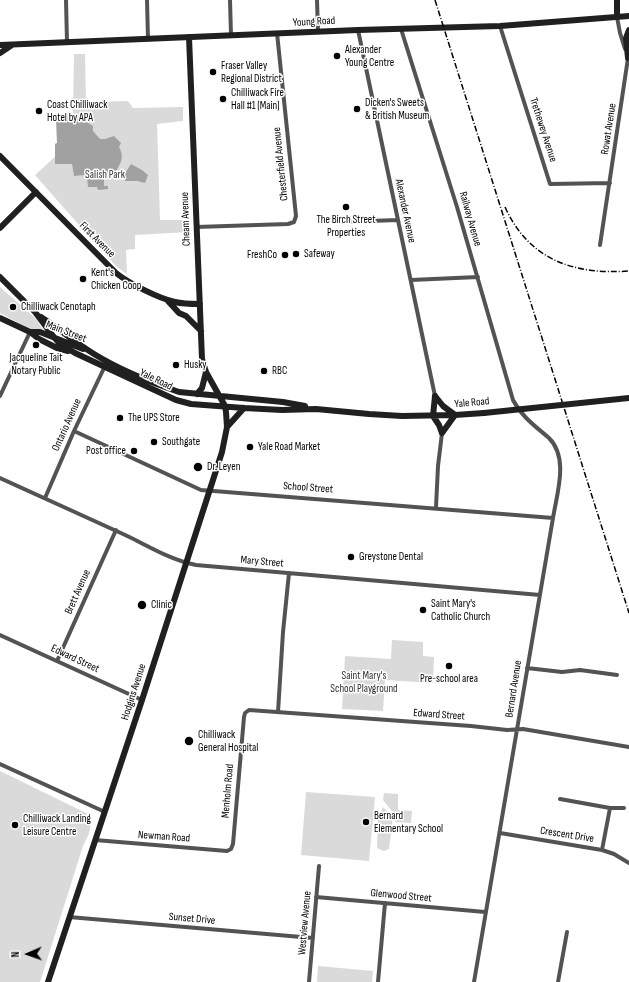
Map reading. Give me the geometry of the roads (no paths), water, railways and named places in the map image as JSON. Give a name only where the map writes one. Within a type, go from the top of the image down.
[{"type":"main road","points":[[617,0],[617,17]]},
{"type":"main road","name":"Young Road","points":[[0,45],[318,31],[500,26],[629,16]]},
{"type":"main road","points":[[628,58],[626,38],[629,30]]},
{"type":"main road","name":"Cheam Avenue","points":[[189,37],[202,359],[206,372],[218,396],[225,406]]},
{"type":"main road","points":[[0,53],[12,45]]},
{"type":"main road","name":"First Avenue","points":[[0,156],[116,273],[130,283],[168,301],[182,304],[200,304]]},
{"type":"main road","points":[[0,228],[36,192]]},
{"type":"main road","name":"Yale Road","points":[[0,277],[35,312],[60,344],[76,353],[106,363],[179,392],[283,402],[316,409],[369,414],[433,416],[484,413],[629,398]]},
{"type":"main road","points":[[168,301],[179,313],[186,316],[201,331]]},
{"type":"main road","name":"Yale Road","points":[[35,312],[106,363],[176,400],[191,404],[244,408],[282,410],[316,409]]},
{"type":"main road","name":"Main Street","points":[[0,318],[30,332],[39,339],[57,348],[76,353]]},
{"type":"main road","name":"Main Street","points":[[30,332],[40,332],[53,336],[94,354]]},
{"type":"main road","points":[[197,394],[202,388],[206,372]]},
{"type":"main road","points":[[435,396],[443,406],[455,415],[442,434]]},
{"type":"main road","points":[[435,396],[433,416],[439,425],[442,434]]},
{"type":"main road","name":"Hodgins Avenue","points":[[48,982],[142,700],[222,452],[227,427],[225,406]]},
{"type":"main road","points":[[227,427],[244,408]]},
{"type":"street","points":[[66,0],[67,42]]},
{"type":"street","points":[[147,0],[148,39]]},
{"type":"street","points":[[230,0],[231,35]]},
{"type":"street","points":[[317,0],[318,31]]},
{"type":"street","name":"Rowat Avenue","points":[[600,245],[628,58],[620,33],[617,17]]},
{"type":"street","name":"Trethewey Avenue","points":[[500,26],[550,184],[610,183]]},
{"type":"street","name":"Railway Avenue","points":[[401,29],[457,207],[513,400],[520,413]]},
{"type":"street","name":"Alexander Avenue","points":[[358,30],[435,396]]},
{"type":"street","name":"Chesterfield Avenue","points":[[196,227],[288,224],[294,222],[296,216],[277,33]]},
{"type":"street","points":[[339,222],[398,220]]},
{"type":"street","points":[[411,280],[478,277]]},
{"type":"street","points":[[0,396],[30,332]]},
{"type":"street","name":"Ontario Avenue","points":[[44,498],[106,363]]},
{"type":"street","name":"Bernard Avenue","points":[[474,982],[561,468],[559,456],[554,444],[520,413]]},
{"type":"street","name":"School Street","points":[[74,431],[201,490],[436,507],[553,518]]},
{"type":"street","points":[[436,507],[438,466],[442,434]]},
{"type":"street","name":"Mary Street","points":[[0,478],[116,530],[177,561],[186,563],[540,595]]},
{"type":"street","name":"Brett Avenue","points":[[57,661],[116,530]]},
{"type":"street","points":[[278,712],[283,632],[289,573]]},
{"type":"street","name":"Edward Street","points":[[0,635],[142,700]]},
{"type":"street","points":[[527,668],[562,672],[580,670],[618,675]]},
{"type":"street","name":"Edward Street","points":[[247,711],[252,710],[508,730],[523,729],[629,747]]},
{"type":"street","name":"Menholm Road","points":[[231,849],[233,844],[244,717],[247,711]]},
{"type":"street","points":[[0,764],[105,812]]},
{"type":"street","points":[[560,799],[610,808],[624,808]]},
{"type":"street","points":[[602,850],[610,808]]},
{"type":"street","name":"Crescent Drive","points":[[500,833],[602,850],[614,854],[629,863]]},
{"type":"street","name":"Newman Road","points":[[95,840],[227,850],[231,849]]},
{"type":"street","name":"Westview Avenue","points":[[309,982],[319,866]]},
{"type":"street","name":"Glenwood Street","points":[[316,897],[485,912]]},
{"type":"street","points":[[378,982],[385,903]]},
{"type":"street","name":"Sunset Drive","points":[[69,917],[313,938]]},
{"type":"street","points":[[558,982],[567,932]]},
{"type":"railway","points":[[435,0],[629,613]]},
{"type":"railway","points":[[505,207],[515,225],[527,240],[540,252],[555,260],[590,270],[609,272],[629,271]]},
{"type":"place","name":"Alexander Young Centre","points":[[337,56]]},
{"type":"place","name":"Fraser Valley Regional District","points":[[213,72]]},
{"type":"place","name":"Chilliwack Fire Hall #1 (Main)","points":[[223,99]]},
{"type":"place","name":"Dicken's Sweets & British Museum","points":[[357,109]]},
{"type":"place","name":"Coast Chilliwack Hotel by APA","points":[[39,111]]},
{"type":"place","name":"The Birch Street Properties","points":[[346,207]]},
{"type":"place","name":"Safeway","points":[[296,254]]},
{"type":"place","name":"FreshCo","points":[[285,255]]},
{"type":"place","name":"Kent's Chicken Coop","points":[[83,279]]},
{"type":"place","name":"Chilliwack Cenotaph","points":[[13,307]]},
{"type":"place","name":"Jacqueline Tait Notary Public","points":[[36,345]]},
{"type":"place","name":"Husky","points":[[176,365]]},
{"type":"place","name":"RBC","points":[[264,371]]},
{"type":"place","name":"The UPS Store","points":[[120,418]]},
{"type":"place","name":"Southgate","points":[[154,442]]},
{"type":"place","name":"Yale Road Market","points":[[250,447]]},
{"type":"place","name":"Post office","points":[[134,451]]},
{"type":"place","name":"Dr. Leyen","points":[[198,467]]},
{"type":"place","name":"Greystone Dental","points":[[351,557]]},
{"type":"place","name":"Clinic","points":[[142,605]]},
{"type":"place","name":"Saint Mary's Catholic Church","points":[[423,610]]},
{"type":"place","name":"Pre-school area","points":[[449,666]]},
{"type":"place","name":"Chilliwack General Hospital","points":[[189,741]]},
{"type":"place","name":"Bernard Elementary School","points":[[366,822]]},
{"type":"place","name":"Chilliwack Landing Leisure Centre","points":[[15,825]]},
{"type":"park label","name":"Salish Park","points":[[105,175]]},
{"type":"park label","name":"Saint Mary's School Playground","points":[[364,682]]}]
